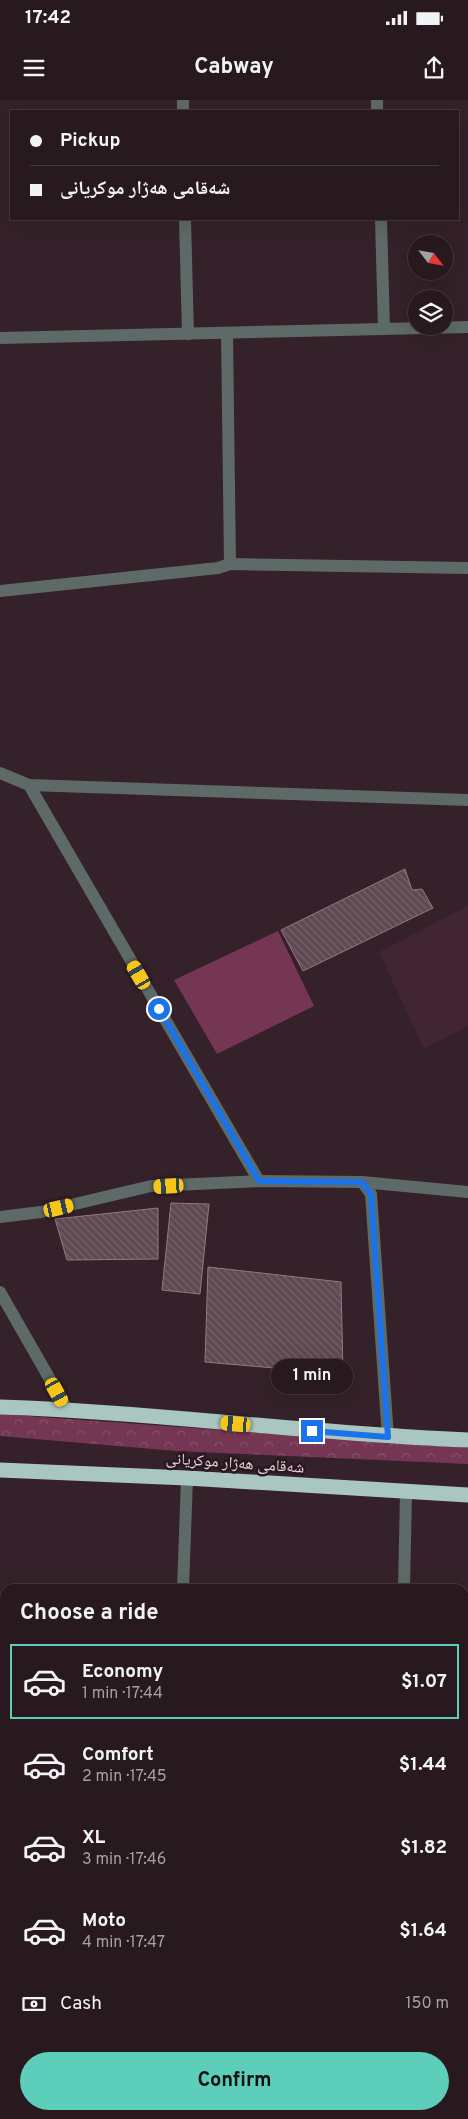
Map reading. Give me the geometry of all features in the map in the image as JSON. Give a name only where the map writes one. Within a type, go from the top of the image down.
[{"type":"highway","points":[[0,1407],[66,1409],[388,1437],[468,1440]]},
{"type":"highway","name":"شەقامی ھەژار موکریانی","points":[[0,1470],[186,1478],[468,1496]]},
{"type":"street","points":[[185,220],[188,334]]},
{"type":"street","points":[[381,220],[384,329]]},
{"type":"street","points":[[0,338],[468,327]]},
{"type":"street","points":[[227,333],[230,564]]},
{"type":"street","points":[[0,591],[218,568],[230,564],[468,568]]},
{"type":"street","points":[[0,773],[29,786],[468,800]]},
{"type":"street","points":[[29,786],[259,1181]]},
{"type":"street","points":[[0,1218],[41,1212],[151,1186],[259,1181],[362,1182],[468,1192]]},
{"type":"street","points":[[362,1182],[371,1194],[388,1437]]},
{"type":"street","points":[[0,1292],[66,1409]]},
{"type":"street","points":[[183,1584],[186,1478]]},
{"type":"street","points":[[404,1584],[406,1493]]},
{"type":"shaded area","points":[[468,906],[468,1026],[424,1049],[379,952]]},
{"type":"green space","points":[[278,931],[314,1006],[217,1054],[174,980]]},
{"type":"green space","points":[[0,1414],[468,1448],[468,1464],[176,1451],[0,1436]]},
{"type":"building","points":[[405,869],[412,890],[422,889],[433,908],[303,971],[281,930]]},
{"type":"building","points":[[171,1203],[209,1204],[200,1294],[162,1290]]},
{"type":"building","points":[[158,1208],[158,1259],[67,1260],[55,1219]]},
{"type":"building","points":[[208,1267],[341,1282],[343,1374],[205,1362]]},
{"type":"route","points":[[159,1009],[259,1181],[362,1182],[371,1194],[388,1437],[312,1431]]}]
